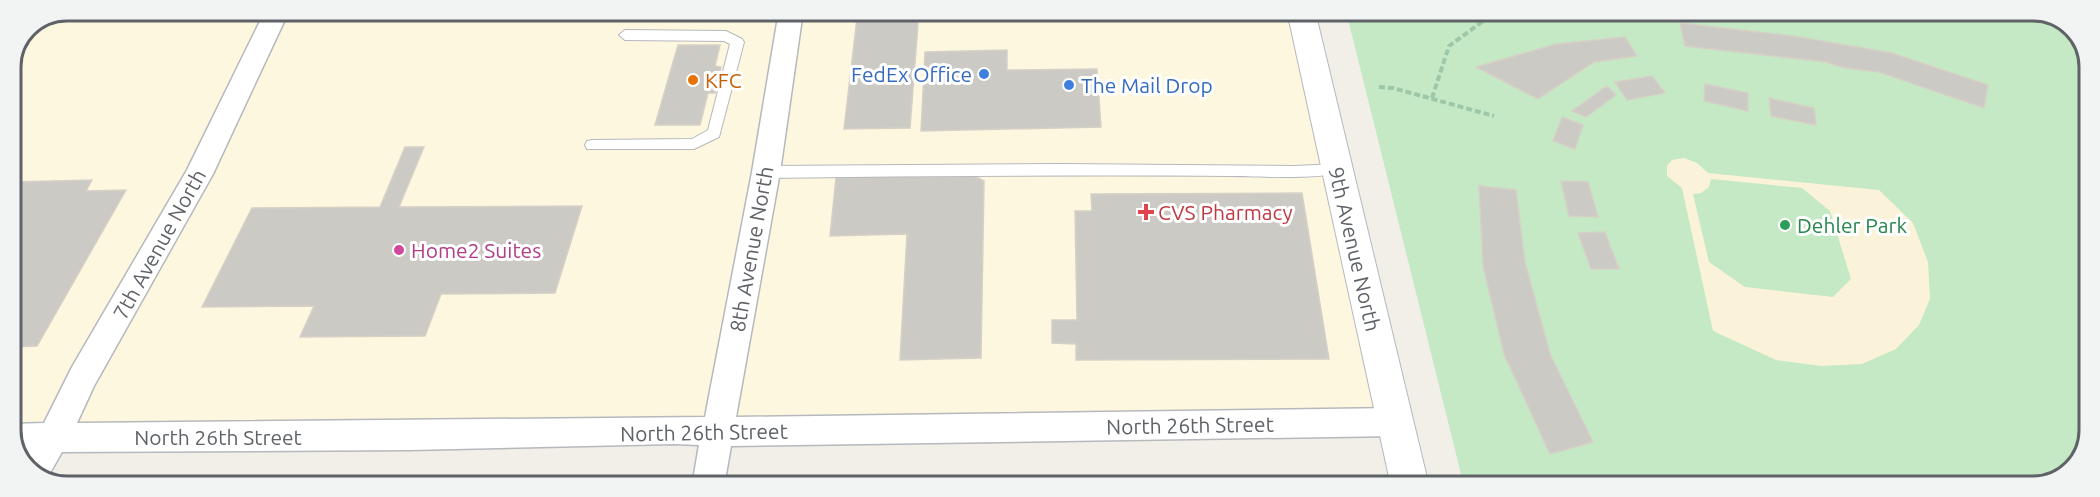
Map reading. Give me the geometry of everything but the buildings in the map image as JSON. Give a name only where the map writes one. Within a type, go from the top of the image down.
[{"type":"street","name":"7th Avenue North","points":[[37,465],[54,437],[83,377],[199,174],[272,21]]},
{"type":"street","name":"8th Avenue North","points":[[710,476],[766,172],[789,21]]},
{"type":"street","name":"9th Avenue North","points":[[1303,21],[1408,476]]},
{"type":"street","name":"North 26th Street","points":[[22,438],[410,436],[674,430],[717,432],[1396,422]]},
{"type":"lane","points":[[592,145],[694,144],[714,133],[737,42],[726,36],[625,34]]},
{"type":"lane","points":[[766,172],[1336,169]]},
{"type":"path","points":[[1432,98],[1449,46],[1483,21]]},
{"type":"path","points":[[1379,87],[1393,88],[1494,116]]},
{"type":"shaded area","points":[[66,21],[1307,21],[1396,422],[55,437],[38,466],[24,448],[21,433],[21,66],[24,49],[34,34],[49,24]]},
{"type":"green space","name":"Dehler Park","points":[[1348,21],[2034,21],[2048,23],[2068,36],[2076,49],[2079,64],[2079,430],[2076,448],[2064,465],[2039,476],[1462,476]]},
{"type":"sand","points":[[1684,158],[1697,163],[1708,173],[1879,190],[1913,223],[1928,262],[1930,299],[1919,325],[1896,349],[1862,364],[1821,366],[1776,360],[1713,331],[1682,188],[1667,176],[1667,166],[1672,160]],"holes":[[[1711,179],[1802,188],[1830,211],[1851,279],[1833,297],[1745,287],[1709,262],[1693,194],[1701,193],[1709,187]]]},
{"type":"place","name":"FedEx Office","points":[[984,74]]},
{"type":"place","name":"KFC","points":[[693,80]]},
{"type":"place","name":"The Mail Drop","points":[[1069,85]]},
{"type":"place","name":"CVS Pharmacy","points":[[1146,212]]},
{"type":"place","name":"Dehler Park","points":[[1785,225]]},
{"type":"place","name":"Home2 Suites","points":[[399,250]]}]
